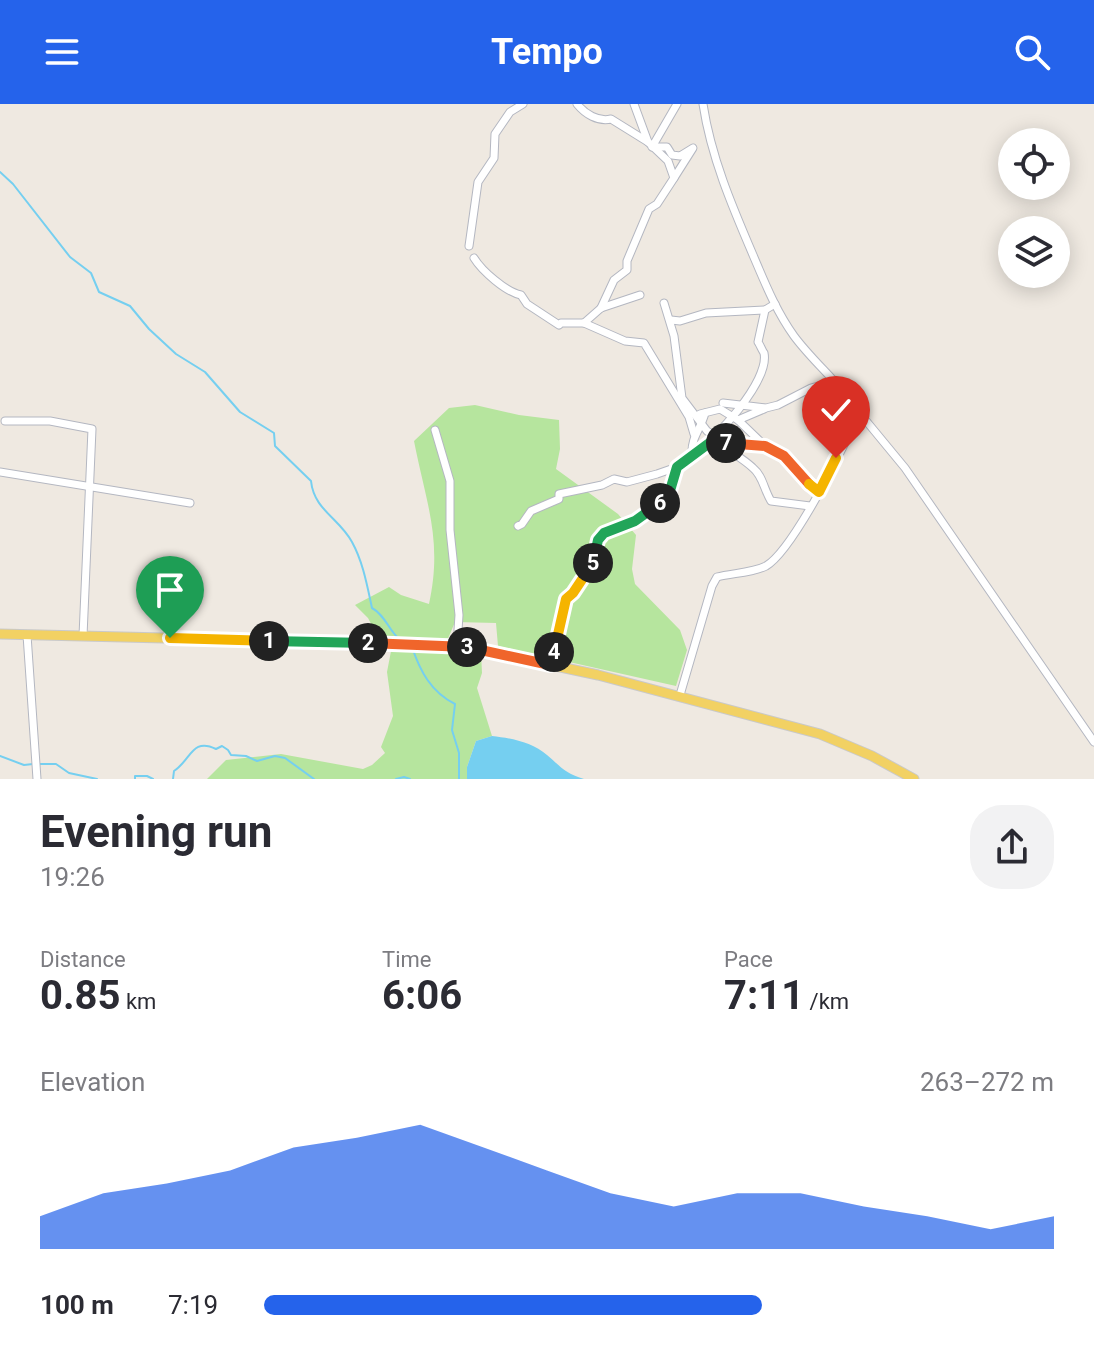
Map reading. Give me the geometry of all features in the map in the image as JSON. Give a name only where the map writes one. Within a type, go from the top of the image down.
[{"type":"main road","points":[[0,634],[457,645],[680,695],[820,734],[872,756],[914,779]]},
{"type":"street","points":[[469,246],[478,182],[494,158],[495,134],[510,112],[523,104]]},
{"type":"street","points":[[577,104],[596,118],[603,121],[611,119],[659,149],[667,147],[672,155],[680,156],[693,148],[657,204],[649,209],[627,261],[627,270],[614,280],[601,308]]},
{"type":"street","points":[[634,104],[650,144],[668,161],[674,178]]},
{"type":"street","points":[[650,144],[677,104]]},
{"type":"street","points":[[703,104],[714,158],[775,304],[793,335],[836,381],[905,468],[1094,742]]},
{"type":"street","points":[[474,258],[494,279],[514,294],[521,295],[527,304],[548,320],[559,325],[584,323],[625,341],[644,343],[689,417],[694,434],[692,454]]},
{"type":"street","points":[[584,323],[601,308],[640,295]]},
{"type":"street","points":[[664,303],[671,320],[682,398],[713,439],[765,446]]},
{"type":"street","points":[[671,320],[680,321],[706,313],[765,310],[775,304]]},
{"type":"street","points":[[518,526],[531,511],[559,499],[559,494],[602,485],[614,479],[627,482],[677,467],[713,439],[735,418],[748,399],[763,365],[764,353],[758,342],[765,310]]},
{"type":"street","points":[[735,418],[778,405],[811,388],[836,381]]},
{"type":"street","points":[[723,403],[727,406],[766,408]]},
{"type":"street","points":[[694,414],[720,409],[735,418],[765,446],[784,456],[819,492]]},
{"type":"street","points":[[680,695],[717,577],[764,567],[776,557],[819,492],[853,428],[858,411]]},
{"type":"street","points":[[694,434],[705,413]]},
{"type":"street","points":[[5,421],[50,421],[92,429],[83,636]]},
{"type":"street","points":[[435,430],[450,481],[450,530],[459,615],[457,645]]},
{"type":"street","points":[[724,442],[730,451],[754,468],[763,480],[763,488],[771,501],[810,506]]},
{"type":"street","points":[[550,665],[566,599],[596,559],[598,540],[613,527],[635,521],[658,506],[669,494],[677,467]]},
{"type":"street","points":[[0,472],[190,503]]},
{"type":"street","points":[[27,635],[37,779]]},
{"type":"green space","points":[[475,405],[559,420],[560,449],[556,469],[618,514],[636,535],[632,569],[635,584],[680,630],[687,650],[676,686],[498,646],[496,623],[455,622],[447,641],[377,635],[368,618],[355,605],[389,587],[401,595],[429,604],[434,541],[414,441],[449,408]]},
{"type":"green space","points":[[392,646],[481,653],[482,673],[477,688],[492,736],[476,741],[467,767],[467,779],[207,779],[226,760],[281,754],[363,769],[372,765],[385,753],[381,747],[393,716],[387,672]]},
{"type":"water","points":[[492,736],[535,747],[560,767],[584,779],[467,779],[467,767],[476,741]]},
{"type":"waterway","points":[[0,172],[13,184],[70,257],[91,273],[99,292],[130,306],[176,354],[205,372],[240,412],[274,433],[275,446],[311,481],[322,507],[352,542],[362,566],[372,608],[399,639],[409,638],[410,641]]},
{"type":"waterway","points":[[412,647],[428,680],[439,693],[455,704],[452,730],[459,753],[459,779]]},
{"type":"waterway","points":[[173,779],[174,771],[192,751],[202,746],[216,749],[222,746],[231,755],[257,761],[275,756],[285,758],[314,779]]},
{"type":"waterway","points":[[0,756],[24,765],[33,764]]},
{"type":"waterway","points":[[40,764],[56,764],[69,773],[97,779]]},
{"type":"waterway","points":[[135,779],[135,776],[153,779]]},
{"type":"waterway","points":[[396,779],[410,779]]},
{"type":"route","points":[[170,638],[457,645],[550,665],[566,599],[596,559],[598,540],[613,527],[635,521],[658,506],[669,494],[677,467],[692,454],[718,440],[729,444],[743,442],[765,446],[784,456],[819,492],[836,458]]}]
